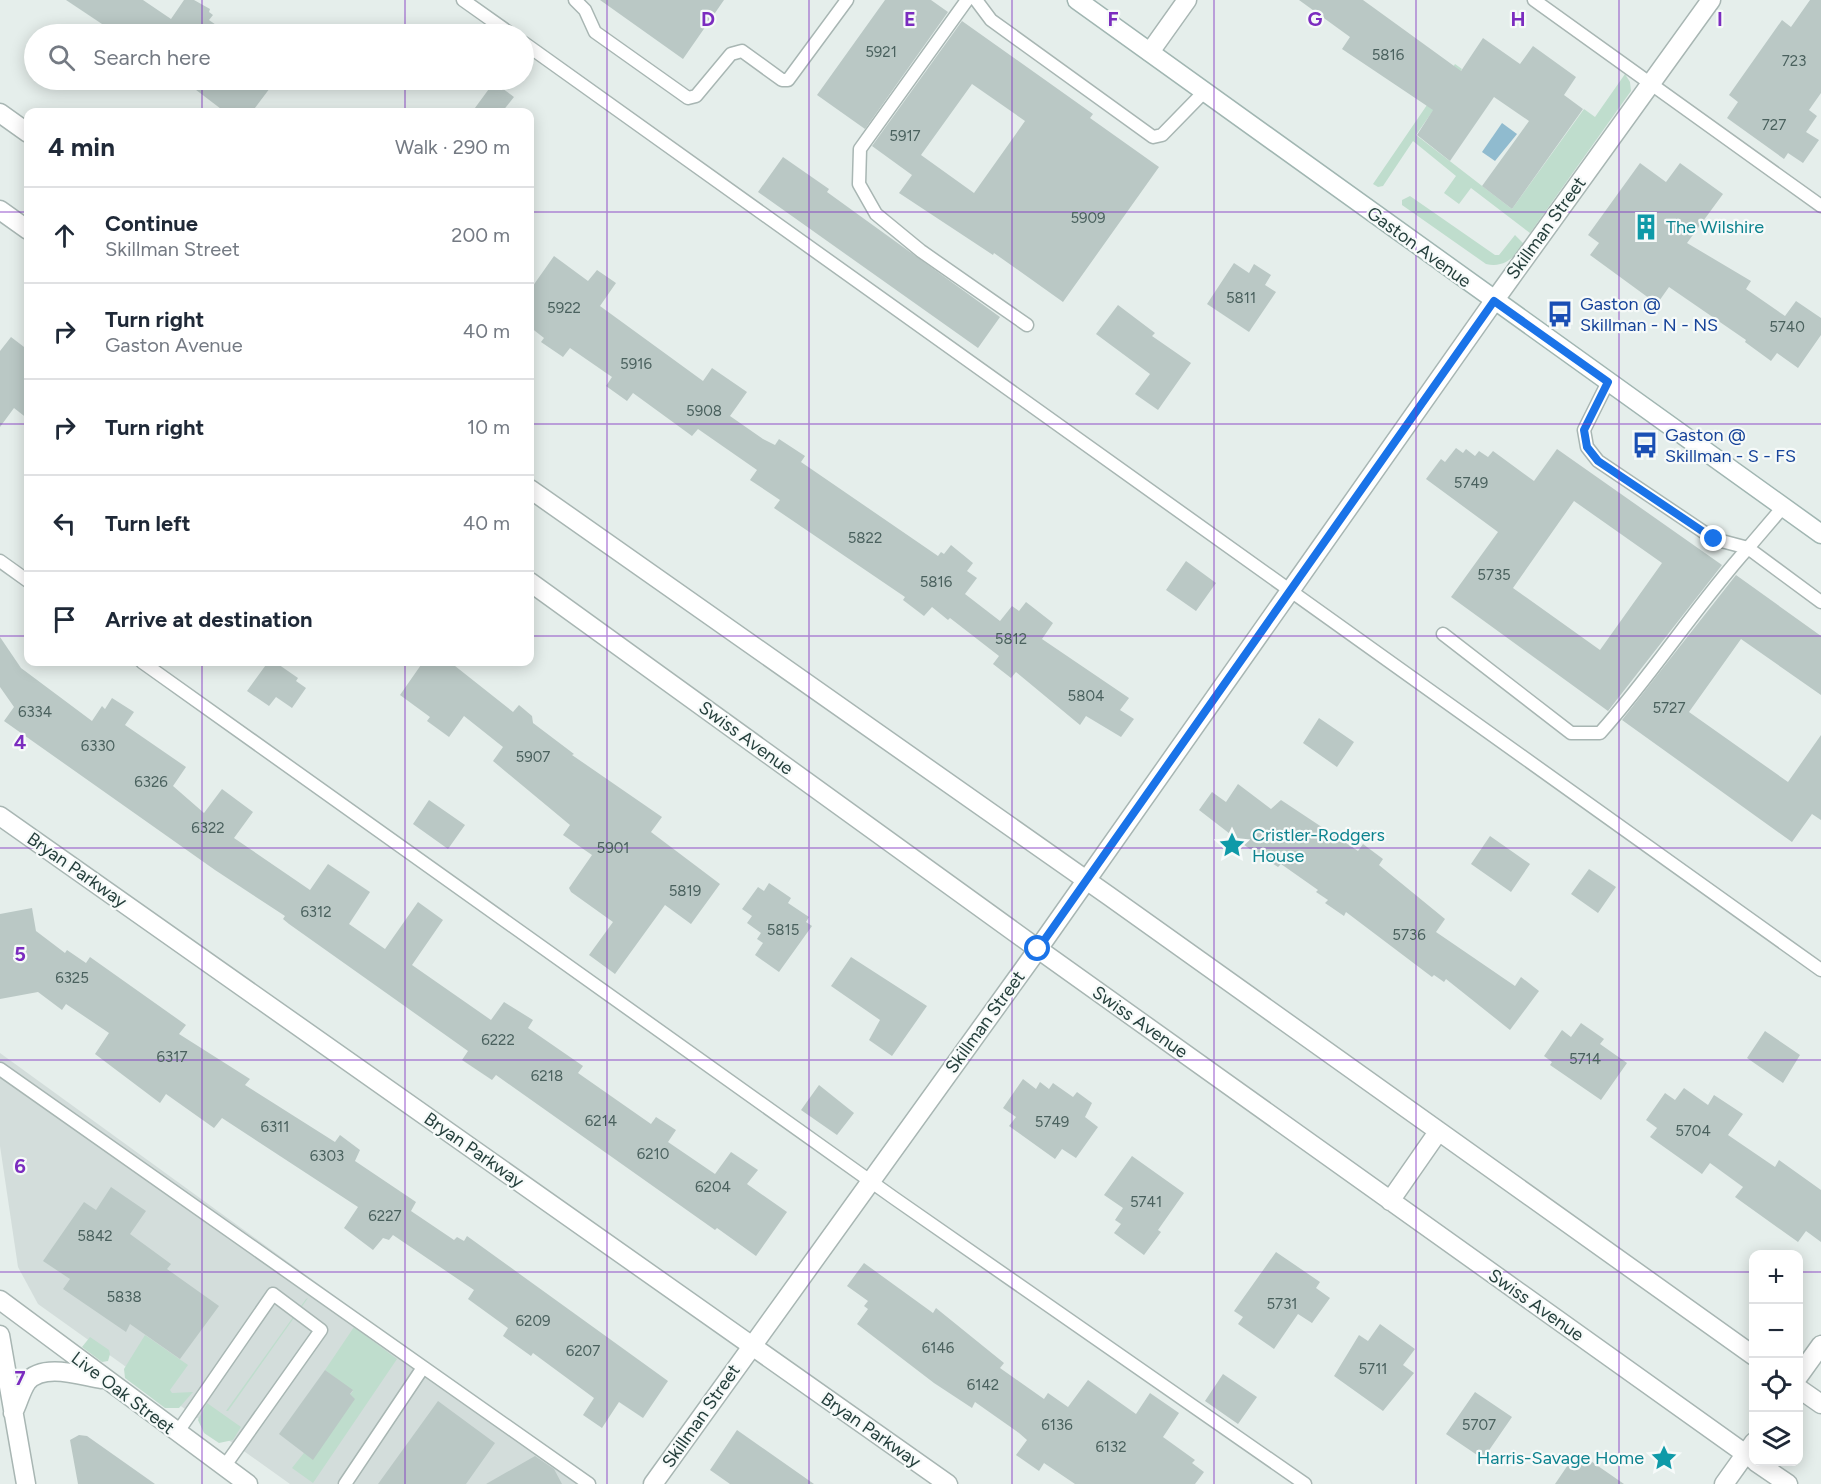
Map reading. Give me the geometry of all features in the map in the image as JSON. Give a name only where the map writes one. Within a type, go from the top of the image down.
[{"type":"street","name":"Gaston Avenue","points":[[1077,0],[1821,534]]},
{"type":"street","points":[[1150,52],[1187,0]]},
{"type":"street","name":"Skillman Street","points":[[653,1484],[1038,949],[1494,301],[1711,0]]},
{"type":"street","points":[[0,112],[24,130]]},
{"type":"street","points":[[0,210],[24,227]]},
{"type":"street","points":[[534,492],[1086,880],[1749,1352]]},
{"type":"street","name":"Swiss Avenue","points":[[534,585],[1390,1201],[1749,1452]]},
{"type":"street","name":"Bryan Parkway","points":[[0,816],[948,1484]]},
{"type":"street","points":[[1390,1201],[1438,1132]]},
{"type":"street","name":"Live Oak Street","points":[[0,1300],[248,1484]]},
{"type":"street","points":[[0,1335],[7,1414],[26,1484]]},
{"type":"street","points":[[1803,1370],[1821,1345]]},
{"type":"street","points":[[7,1414],[28,1381],[40,1374],[58,1372],[105,1380]]},
{"type":"street","points":[[1803,1391],[1821,1404]]},
{"type":"street","points":[[1724,1484],[1749,1457]]},
{"type":"street","name":"Swiss Avenue","points":[[1766,1466],[1788,1484]]},
{"type":"lane","points":[[463,0],[497,24]]},
{"type":"lane","points":[[574,0],[585,10],[595,32],[688,98],[696,96],[736,51],[742,51],[782,80],[788,80],[847,0]]},
{"type":"lane","points":[[967,0],[860,149],[859,184],[876,214],[921,251],[1026,325]]},
{"type":"lane","points":[[976,0],[991,20],[1154,137],[1162,135],[1204,92]]},
{"type":"lane","points":[[1534,0],[1821,206]]},
{"type":"lane","points":[[534,50],[1821,969]]},
{"type":"lane","points":[[1608,382],[1584,430],[1587,447],[1598,461],[1698,530],[1714,539],[1748,548],[1821,602]]},
{"type":"lane","points":[[1443,634],[1571,734],[1600,733],[1622,709],[1712,588],[1783,507]]},
{"type":"lane","points":[[0,561],[24,578]]},
{"type":"lane","points":[[148,666],[870,1181],[1305,1484]]},
{"type":"lane","points":[[0,1070],[422,1369],[589,1484]]},
{"type":"lane","points":[[177,1433],[273,1294],[321,1330],[224,1467]]},
{"type":"lane","points":[[345,1484],[422,1369]]},
{"type":"shaded area","points":[[0,1053],[594,1484],[290,1484],[38,1304],[18,1267],[0,1146]]},
{"type":"green space","points":[[1455,64],[1462,69],[1416,135],[1512,209],[1584,109],[1595,117],[1625,74],[1630,82],[1631,91],[1530,233],[1471,188],[1459,204],[1444,193],[1456,176],[1413,141],[1383,186],[1378,187],[1373,184]]},
{"type":"green space","points":[[1410,196],[1495,255],[1499,255],[1515,235],[1524,244],[1508,261],[1498,265],[1486,264],[1402,205],[1402,200]]},
{"type":"green space","points":[[308,1298],[228,1411],[226,1411],[306,1299]]},
{"type":"green space","points":[[354,1327],[397,1359],[313,1483],[292,1468],[353,1391],[325,1370]]},
{"type":"green space","points":[[145,1335],[188,1365],[170,1390],[172,1393],[193,1392],[179,1408],[165,1408],[125,1378],[124,1369]]},
{"type":"green space","points":[[90,1337],[109,1350],[108,1361],[102,1362],[82,1347]]},
{"type":"green space","points":[[207,1403],[241,1427],[233,1440],[219,1443],[204,1433],[198,1420]]},
{"type":"water","points":[[1502,123],[1517,134],[1495,161],[1482,152]]},
{"type":"building","points":[[66,0],[143,0],[171,19],[184,0],[194,0],[210,9],[209,12],[213,15],[209,20],[215,24],[102,24]]},
{"type":"building","points":[[600,0],[724,0],[683,59]]},
{"type":"building","points":[[885,0],[931,0],[948,12],[865,129],[817,95]]},
{"type":"building","points":[[1299,0],[1363,0],[1461,71],[1483,38],[1520,64],[1533,46],[1576,77],[1564,95],[1583,109],[1512,209],[1482,186],[1529,121],[1494,97],[1450,161],[1417,135],[1433,110],[1342,49],[1350,37]]},
{"type":"building","points":[[1810,0],[1821,0],[1821,93],[1809,110],[1817,116],[1806,132],[1819,140],[1803,163],[1788,153],[1784,159],[1727,118],[1738,102],[1729,95],[1782,20],[1791,27]]},
{"type":"building","points":[[962,21],[1093,114],[1090,118],[1159,167],[1063,302],[994,253],[993,255],[899,193],[912,175],[872,146]],"holes":[[[972,84],[1025,121],[974,193],[921,155]]]},
{"type":"building","points":[[196,90],[268,90],[255,108],[220,108]]},
{"type":"building","points":[[488,90],[505,90],[514,97],[505,108],[475,108]]},
{"type":"building","points":[[783,157],[829,189],[827,192],[1000,317],[978,348],[758,192]]},
{"type":"building","points":[[1640,163],[1666,182],[1680,163],[1723,194],[1687,243],[1751,281],[1746,289],[1785,316],[1796,301],[1821,318],[1821,335],[1798,368],[1777,353],[1771,361],[1745,342],[1746,340],[1669,287],[1657,304],[1590,255],[1599,243],[1588,235]]},
{"type":"building","points":[[554,256],[588,281],[597,270],[616,283],[600,306],[703,381],[712,368],[747,392],[730,416],[763,439],[775,445],[779,439],[805,456],[801,462],[938,556],[941,552],[944,554],[951,545],[973,563],[967,571],[977,578],[965,594],[1000,621],[1012,606],[1019,611],[1026,602],[1053,623],[1042,639],[1129,698],[1120,710],[1134,719],[1121,737],[1086,716],[1080,725],[1016,672],[1011,678],[993,664],[999,656],[950,618],[948,620],[932,607],[924,616],[903,600],[905,597],[774,508],[780,500],[750,480],[757,470],[698,429],[692,436],[633,393],[627,401],[606,386],[612,377],[570,348],[563,357],[541,342],[544,338],[534,330],[534,284]]},
{"type":"building","points":[[1234,263],[1249,273],[1254,264],[1271,275],[1265,285],[1276,292],[1249,332],[1207,304]]},
{"type":"building","points":[[1118,305],[1155,333],[1152,336],[1191,363],[1158,410],[1135,394],[1150,374],[1096,334]]},
{"type":"building","points":[[11,337],[24,347],[24,416],[14,408],[0,427],[0,351]]},
{"type":"building","points":[[1456,448],[1463,453],[1466,449],[1475,456],[1479,451],[1488,457],[1493,451],[1534,481],[1557,449],[1722,565],[1608,711],[1451,597],[1498,532],[1426,479],[1441,459],[1445,462]],"holes":[[[1574,501],[1662,563],[1600,650],[1513,588]]]},
{"type":"building","points":[[1186,561],[1216,583],[1196,611],[1166,590]]},
{"type":"building","points":[[1736,575],[1821,636],[1821,695],[1741,639],[1689,712],[1788,782],[1821,735],[1821,820],[1812,814],[1792,842],[1622,720]]},
{"type":"building","points":[[0,637],[21,668],[92,721],[102,706],[105,709],[112,698],[134,712],[125,725],[186,767],[173,786],[204,813],[222,789],[253,812],[234,838],[310,890],[328,864],[370,892],[349,924],[385,949],[418,902],[443,920],[412,965],[491,1020],[504,1002],[533,1020],[528,1028],[583,1066],[578,1073],[651,1124],[656,1117],[676,1130],[668,1142],[715,1174],[731,1152],[758,1170],[747,1184],[787,1212],[756,1256],[717,1228],[715,1230],[496,1075],[492,1080],[462,1060],[468,1051],[289,924],[283,919],[285,916],[215,870],[4,721],[14,707],[0,687]]},
{"type":"building","points":[[265,666],[281,666],[298,678],[296,681],[306,688],[292,708],[276,697],[269,706],[247,691]]},
{"type":"building","points":[[420,666],[455,666],[513,712],[519,705],[532,716],[533,723],[574,754],[572,755],[662,817],[651,832],[720,884],[691,924],[665,905],[615,974],[589,955],[613,922],[571,892],[569,888],[592,855],[563,835],[570,825],[493,761],[503,747],[464,716],[449,737],[427,721],[430,717],[400,695]]},
{"type":"building","points":[[1319,718],[1354,742],[1337,767],[1303,743]]},
{"type":"building","points":[[1238,784],[1271,809],[1281,800],[1358,851],[1363,844],[1383,859],[1379,865],[1445,919],[1436,932],[1515,986],[1521,977],[1539,991],[1510,1030],[1446,979],[1444,982],[1434,975],[1432,977],[1346,912],[1344,916],[1325,903],[1328,900],[1316,892],[1318,890],[1281,864],[1278,867],[1247,847],[1199,810],[1212,792],[1226,802]]},
{"type":"building","points":[[429,800],[465,825],[448,849],[413,824]]},
{"type":"building","points":[[1490,836],[1530,864],[1511,892],[1471,864]]},
{"type":"building","points":[[1589,869],[1616,887],[1598,913],[1571,894]]},
{"type":"building","points":[[769,883],[791,898],[788,903],[809,917],[806,922],[812,926],[779,972],[755,955],[763,943],[757,939],[761,933],[747,923],[752,916],[742,909],[758,887],[764,891]]},
{"type":"building","points":[[32,908],[36,931],[65,953],[67,950],[86,963],[90,957],[186,1025],[179,1034],[250,1079],[245,1085],[335,1142],[340,1135],[360,1150],[355,1161],[416,1202],[411,1211],[454,1240],[457,1237],[464,1241],[467,1236],[668,1381],[643,1418],[619,1402],[602,1428],[583,1415],[594,1398],[533,1353],[531,1356],[503,1336],[508,1328],[468,1299],[474,1290],[393,1235],[389,1240],[383,1238],[373,1250],[344,1228],[358,1207],[222,1118],[214,1128],[166,1094],[160,1103],[95,1054],[109,1033],[66,1004],[62,1010],[38,992],[0,999],[0,914]]},
{"type":"building","points":[[851,957],[927,1006],[892,1056],[869,1040],[880,1020],[831,986]]},
{"type":"building","points":[[1581,1023],[1604,1039],[1600,1044],[1627,1063],[1601,1100],[1550,1065],[1552,1062],[1544,1056],[1562,1030],[1571,1037]]},
{"type":"building","points":[[1765,1031],[1800,1055],[1783,1083],[1747,1058]]},
{"type":"building","points":[[1023,1079],[1036,1089],[1040,1082],[1049,1089],[1053,1083],[1073,1097],[1077,1092],[1092,1103],[1085,1117],[1098,1127],[1076,1158],[1062,1149],[1055,1159],[1009,1126],[1016,1117],[1003,1108]]},
{"type":"building","points":[[819,1085],[854,1113],[837,1135],[801,1110]]},
{"type":"building","points":[[1684,1088],[1708,1105],[1714,1095],[1743,1114],[1728,1135],[1775,1167],[1779,1160],[1821,1190],[1821,1242],[1806,1231],[1798,1242],[1735,1197],[1743,1187],[1710,1163],[1702,1174],[1650,1137],[1657,1128],[1646,1120],[1665,1093],[1675,1100]]},
{"type":"building","points":[[1132,1156],[1184,1193],[1158,1230],[1161,1232],[1144,1255],[1114,1233],[1121,1224],[1115,1220],[1123,1208],[1104,1195]]},
{"type":"building","points":[[111,1187],[146,1211],[130,1234],[171,1264],[167,1269],[219,1306],[180,1359],[130,1324],[126,1332],[63,1289],[70,1279],[43,1261],[84,1202],[96,1210]]},
{"type":"building","points":[[1276,1252],[1320,1282],[1316,1288],[1330,1298],[1312,1323],[1298,1314],[1274,1349],[1238,1324],[1243,1317],[1234,1311]]},
{"type":"building","points":[[864,1263],[933,1313],[936,1308],[1004,1363],[1000,1368],[1044,1399],[1048,1393],[1068,1407],[1088,1380],[1136,1414],[1150,1393],[1179,1413],[1163,1437],[1195,1460],[1192,1463],[1204,1472],[1195,1484],[1075,1484],[1044,1463],[1039,1471],[1016,1455],[1027,1440],[1019,1433],[975,1402],[972,1408],[934,1383],[857,1324],[868,1309],[864,1306],[868,1301],[847,1286]]},
{"type":"building","points":[[1380,1324],[1415,1349],[1403,1365],[1414,1373],[1383,1411],[1334,1376],[1359,1335],[1368,1341]]},
{"type":"building","points":[[325,1370],[353,1390],[350,1394],[355,1399],[313,1460],[279,1434]]},
{"type":"building","points":[[1223,1374],[1257,1397],[1238,1424],[1205,1401]]},
{"type":"building","points":[[1475,1392],[1512,1417],[1483,1459],[1446,1434]]},
{"type":"building","points":[[438,1401],[495,1443],[466,1484],[378,1484]]},
{"type":"building","points":[[737,1430],[814,1484],[730,1484],[710,1470]]},
{"type":"building","points":[[79,1435],[87,1436],[155,1484],[78,1484],[70,1440]]},
{"type":"building","points":[[535,1456],[554,1469],[562,1484],[486,1484]]},
{"type":"building","points":[[1585,1457],[1624,1484],[1555,1484],[1572,1459],[1580,1465]]},
{"type":"place","name":"The Wilshire","points":[[1646,227]]},
{"type":"place","name":"Gaston @ Skillman - N - NS","points":[[1560,314]]},
{"type":"place","name":"Gaston @ Skillman - S - FS","points":[[1645,445]]},
{"type":"place","name":"Cristler-Rodgers House","points":[[1232,845]]},
{"type":"place","name":"Harris-Savage Home","points":[[1664,1458]]},
{"type":"route","points":[[1038,949],[1494,301],[1608,382],[1584,430],[1587,447],[1598,461],[1668,511],[1714,539]]}]
